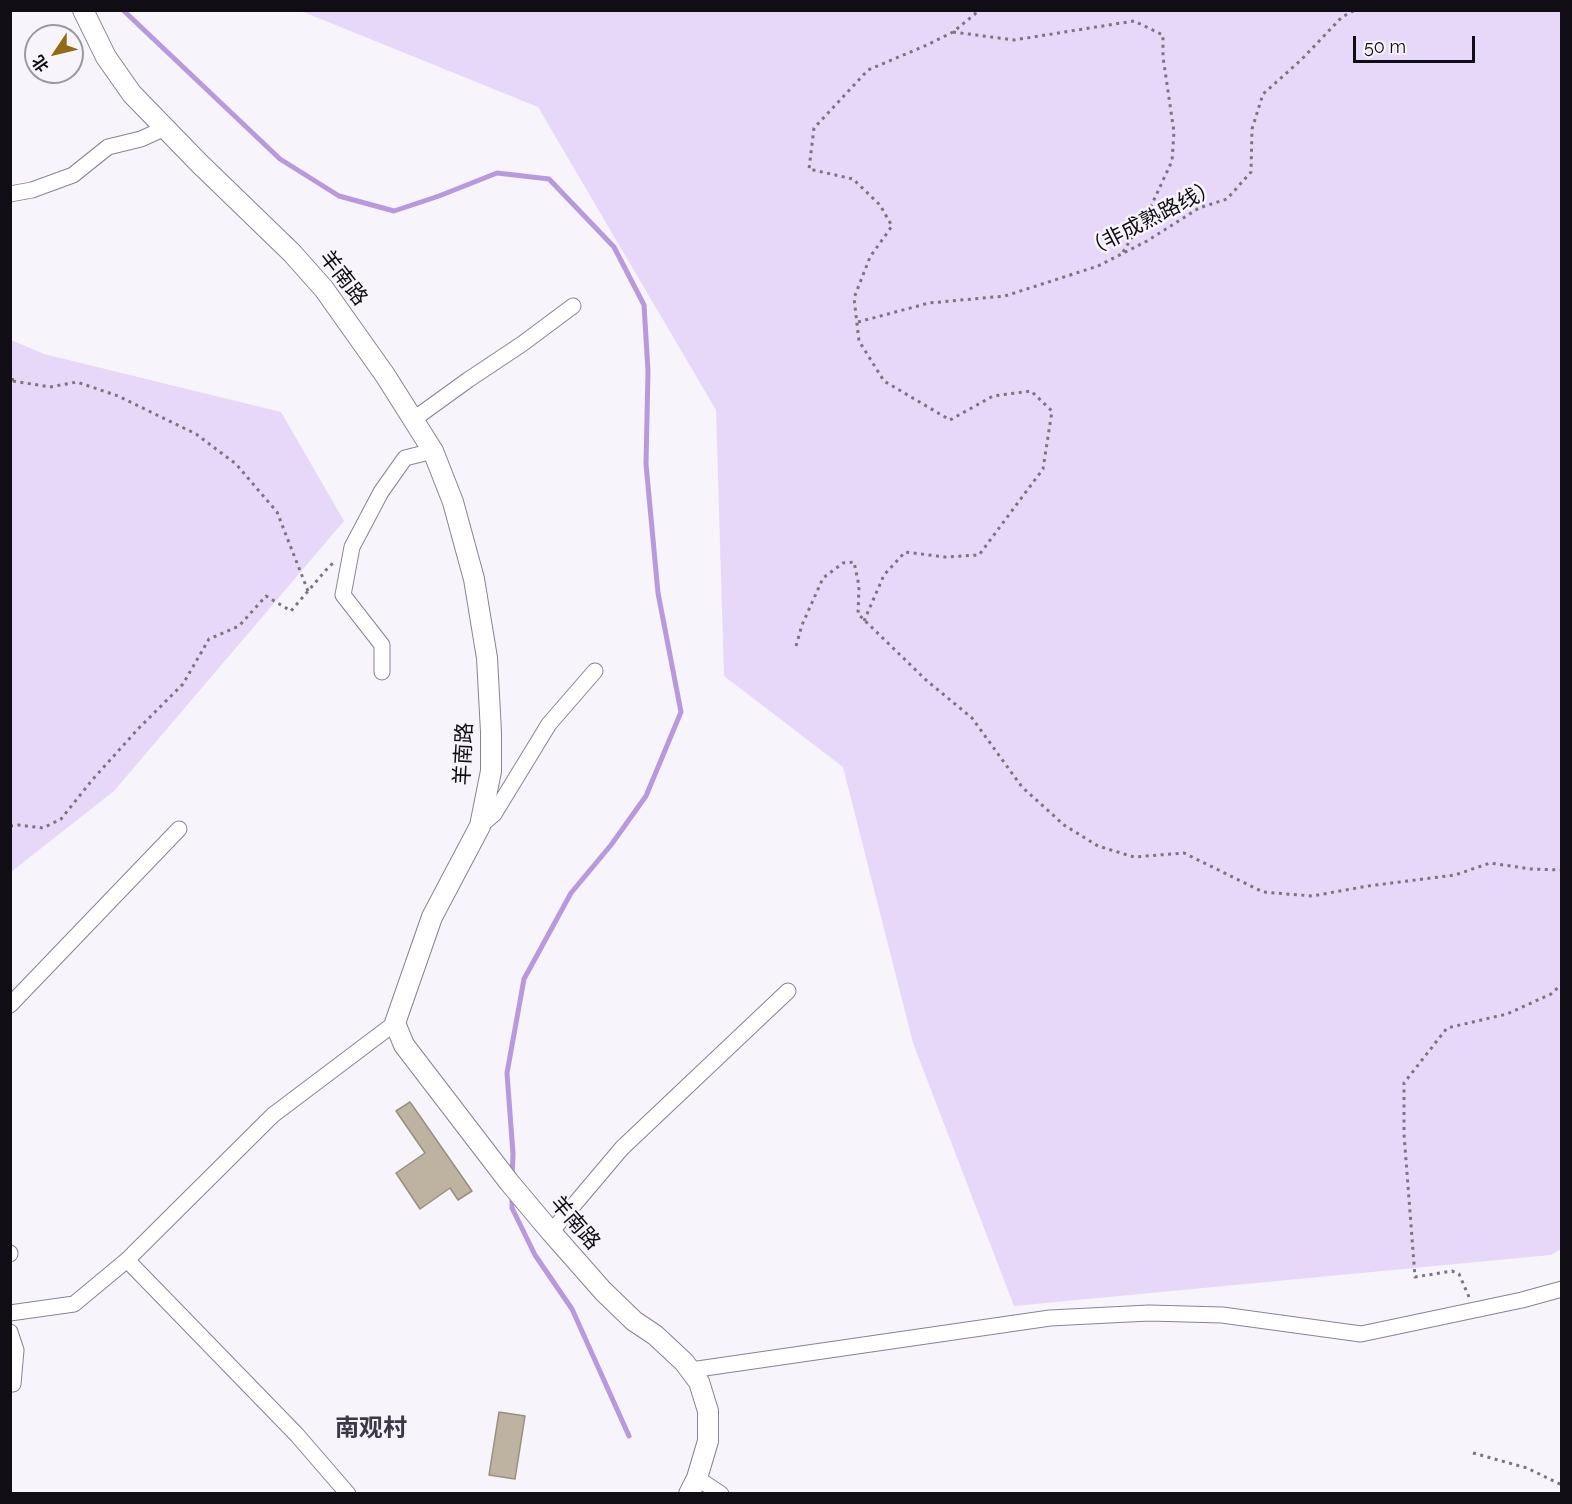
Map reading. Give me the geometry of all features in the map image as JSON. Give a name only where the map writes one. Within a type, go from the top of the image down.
[{"type":"street","name":"羊南路","points":[[80,13],[106,57],[132,94],[292,253],[324,289],[386,375],[433,451],[453,502],[474,579],[487,658],[491,771],[480,826],[432,917],[395,1023],[404,1045],[551,1233],[603,1291],[634,1321],[655,1335],[684,1362],[699,1382],[708,1411],[708,1441],[693,1486]]},
{"type":"street","points":[[10,194],[32,190],[73,175],[108,147],[141,140],[165,128]]},
{"type":"street","points":[[414,419],[573,306]]},
{"type":"street","points":[[382,672],[382,645],[343,595],[352,547],[381,492],[405,458],[433,451]]},
{"type":"street","points":[[480,826],[494,814],[549,724],[595,671]]},
{"type":"street","points":[[10,1005],[179,829]]},
{"type":"street","points":[[551,1233],[622,1148],[788,991]]},
{"type":"street","points":[[10,1313],[74,1304],[127,1260],[273,1115],[395,1023]]},
{"type":"street","points":[[127,1260],[297,1435],[348,1494]]},
{"type":"street","points":[[691,1370],[1050,1318],[1149,1313],[1222,1315],[1361,1334],[1562,1289]]},
{"type":"street","points":[[10,1332],[16,1350],[13,1384]]},
{"type":"street","points":[[693,1486],[722,1494]]},
{"type":"path","points":[[864,621],[884,575],[905,552],[945,556],[979,555],[1043,469],[1053,411],[1031,391],[993,396],[950,420],[884,381],[859,341],[854,298],[870,257],[892,225],[880,205],[853,178],[809,169],[814,128],[868,70],[953,32],[977,10]]},
{"type":"path","name":"（非成熟路线）","points":[[857,322],[929,303],[1005,296],[1098,266],[1147,241],[1199,208],[1227,199],[1251,172],[1252,129],[1263,94],[1302,60],[1342,17],[1354,10]]},
{"type":"path","points":[[953,32],[1014,40],[1134,21],[1163,35],[1163,57],[1174,132],[1172,161],[1152,204],[1122,254]]},
{"type":"path","points":[[10,371],[12,382],[50,387],[77,382],[118,396],[196,434],[236,464],[277,512],[308,591]]},
{"type":"path","points":[[10,826],[43,828],[61,819],[138,729],[183,684],[209,639],[240,626],[266,596],[291,611],[326,570],[352,547]]},
{"type":"path","points":[[796,646],[802,625],[823,578],[843,563],[854,562],[859,586],[858,614],[864,621],[926,680],[972,718],[1022,787],[1064,825],[1098,846],[1134,857],[1184,853],[1263,892],[1312,896],[1455,875],[1490,863],[1531,869],[1562,870]]},
{"type":"path","points":[[1474,1310],[1460,1274],[1452,1271],[1415,1277],[1404,1134],[1404,1083],[1447,1028],[1507,1014],[1551,994],[1562,984]]},
{"type":"path","points":[[1473,1453],[1527,1468],[1562,1485]]},
{"type":"shaded area","points":[[301,11],[1561,11],[1561,1249],[1551,1255],[1014,1306],[913,1043],[843,767],[724,676],[716,410],[538,107]]},
{"type":"shaded area","points":[[11,340],[44,354],[281,412],[344,521],[114,791],[11,872]]},
{"type":"building","points":[[410,1102],[472,1191],[458,1200],[450,1188],[420,1209],[396,1173],[425,1153],[396,1111]]},
{"type":"building","points":[[499,1412],[525,1416],[515,1479],[489,1475]]},
{"type":"waterway","points":[[123,10],[280,159],[339,196],[394,211],[497,173],[549,179],[614,247],[644,305],[648,371],[646,464],[658,593],[681,712],[646,796],[611,845],[571,893],[524,979],[507,1073],[513,1154],[512,1178]]},
{"type":"waterway","points":[[512,1196],[512,1208],[535,1255],[572,1309],[629,1436]]},
{"type":"district","name":"南观村","points":[[371,1429]]}]
